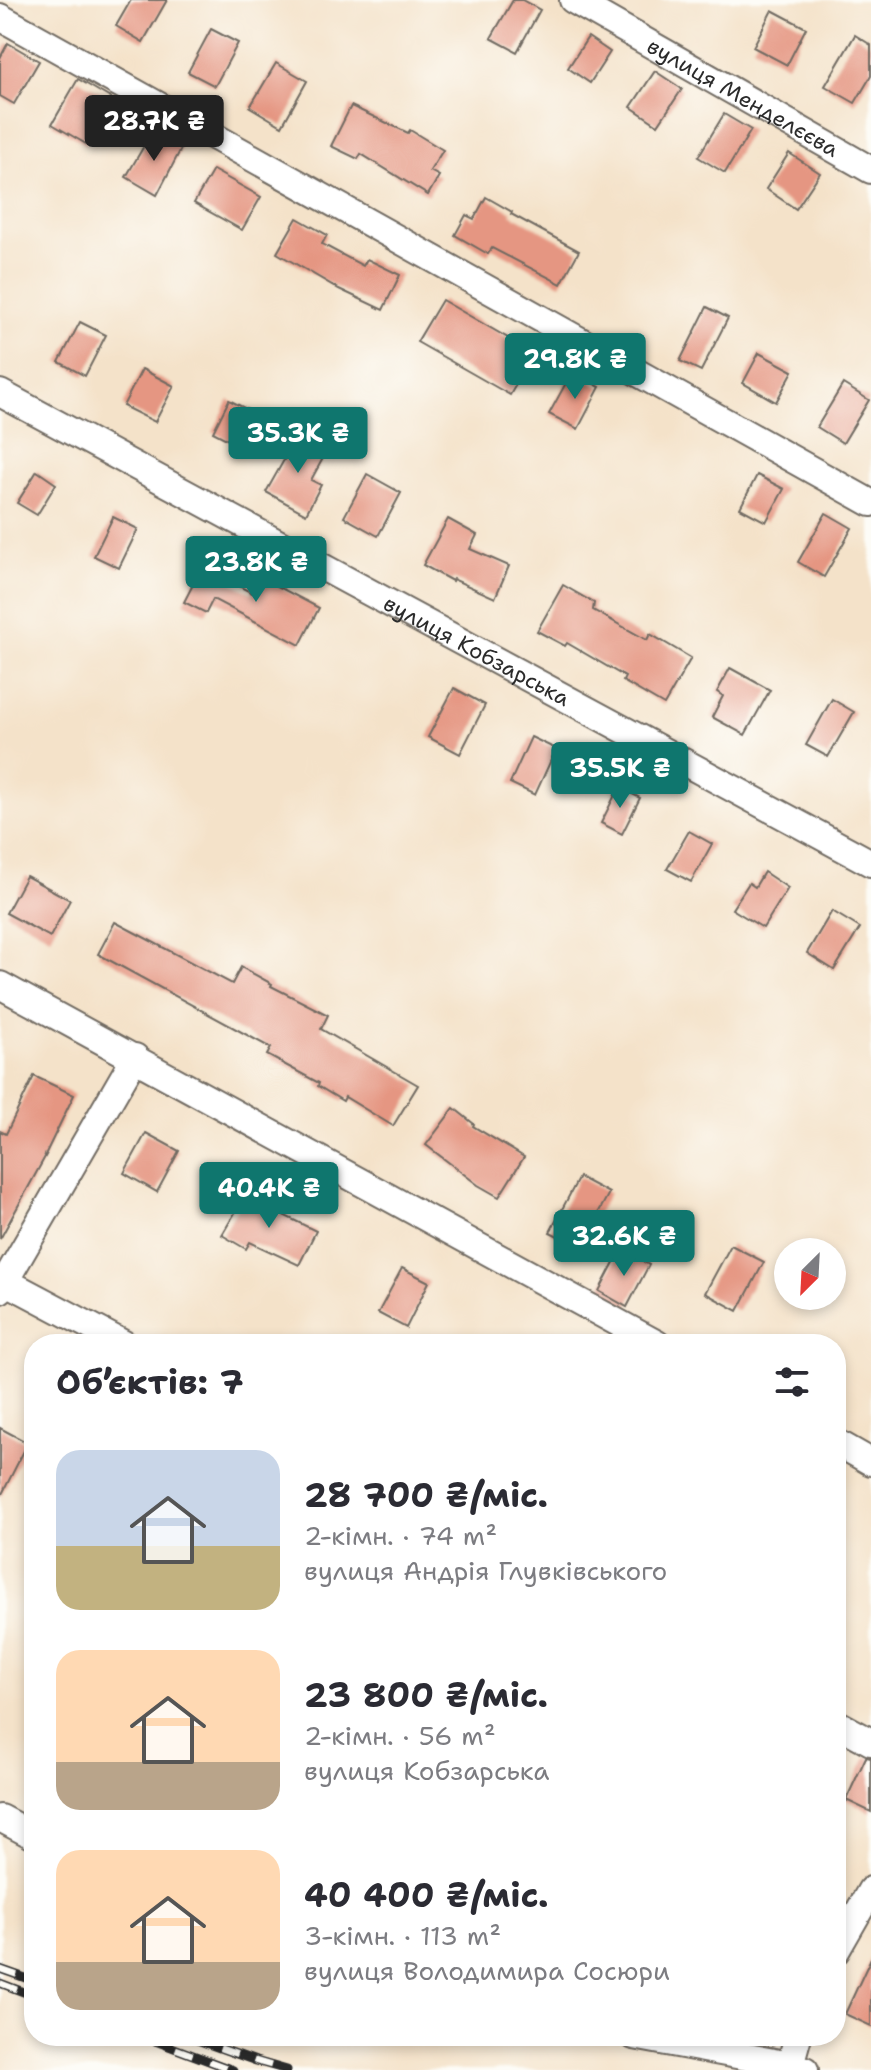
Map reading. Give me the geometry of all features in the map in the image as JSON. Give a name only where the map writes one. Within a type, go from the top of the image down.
[{"type":"street","name":"вулиця Менделєєва","points":[[573,0],[871,170]]},
{"type":"street","points":[[0,17],[871,503]]},
{"type":"street","name":"вулиця Кобзарська","points":[[0,393],[871,863]]},
{"type":"street","points":[[0,985],[639,1334]]},
{"type":"street","points":[[103,1334],[2,1285],[135,1057]]},
{"type":"street","points":[[846,1448],[871,1462]]},
{"type":"street","points":[[846,1728],[871,1742]]},
{"type":"street","points":[[0,1818],[24,1831]]},
{"type":"street","points":[[846,1934],[871,1890]]},
{"type":"street","points":[[685,2046],[798,2068],[798,2046]]},
{"type":"building","points":[[131,0],[167,0],[143,42],[116,26]]},
{"type":"building","points":[[513,0],[522,0],[540,10],[517,52],[491,38]]},
{"type":"building","points":[[772,10],[806,28],[787,65],[753,47]]},
{"type":"building","points":[[211,29],[238,43],[215,86],[188,72]]},
{"type":"building","points":[[855,35],[871,45],[871,76],[855,103],[825,86]]},
{"type":"building","points":[[588,37],[610,52],[590,83],[568,68]]},
{"type":"building","points":[[8,43],[39,61],[14,104],[0,96],[0,58]]},
{"type":"building","points":[[276,63],[307,81],[282,126],[250,107]]},
{"type":"building","points":[[655,71],[682,89],[658,125],[631,107]]},
{"type":"building","points":[[78,79],[112,99],[86,144],[52,124]]},
{"type":"building","points":[[351,106],[408,133],[410,130],[443,150],[430,171],[439,176],[428,195],[361,154],[358,159],[331,146]]},
{"type":"building","points":[[724,114],[751,130],[725,173],[698,157]]},
{"type":"building","points":[[152,132],[181,149],[157,195],[126,177]]},
{"type":"building","points":[[789,153],[820,173],[796,209],[766,189]]},
{"type":"building","points":[[213,170],[261,197],[242,230],[194,203]]},
{"type":"building","points":[[486,197],[579,251],[561,284],[492,248],[488,254],[455,235],[466,215],[474,219]]},
{"type":"building","points":[[297,218],[327,235],[322,244],[363,266],[367,259],[400,275],[383,310],[277,253]]},
{"type":"building","points":[[442,300],[534,353],[510,395],[417,342]]},
{"type":"building","points":[[707,307],[728,318],[701,371],[680,361]]},
{"type":"building","points":[[80,322],[106,335],[85,376],[59,362]]},
{"type":"building","points":[[759,353],[793,371],[776,402],[743,383]]},
{"type":"building","points":[[142,369],[174,386],[155,422],[123,406]]},
{"type":"building","points":[[572,372],[600,387],[578,429],[549,414]]},
{"type":"building","points":[[843,384],[869,400],[843,443],[817,427]]},
{"type":"building","points":[[229,400],[254,413],[238,445],[213,432]]},
{"type":"building","points":[[298,435],[327,451],[311,480],[321,485],[306,514],[266,492]]},
{"type":"building","points":[[37,471],[56,484],[37,515],[17,503]]},
{"type":"building","points":[[367,474],[401,493],[378,536],[344,517]]},
{"type":"building","points":[[757,475],[784,489],[766,522],[740,508]]},
{"type":"building","points":[[826,513],[852,528],[824,577],[798,562]]},
{"type":"building","points":[[113,517],[138,529],[119,568],[94,556]]},
{"type":"building","points":[[448,519],[477,535],[470,549],[509,566],[495,598],[452,581],[423,565]]},
{"type":"building","points":[[202,567],[252,593],[260,577],[319,608],[300,645],[213,599],[206,613],[184,602]]},
{"type":"building","points":[[563,585],[594,603],[593,610],[647,640],[650,634],[691,658],[664,705],[623,681],[625,677],[567,643],[565,646],[537,631]]},
{"type":"building","points":[[730,668],[770,690],[745,735],[712,717],[723,696],[717,692]]},
{"type":"building","points":[[454,688],[485,705],[460,754],[428,737]]},
{"type":"building","points":[[832,699],[854,712],[828,757],[806,745]]},
{"type":"building","points":[[531,737],[556,749],[535,795],[510,783]]},
{"type":"building","points":[[619,787],[640,798],[622,834],[601,823]]},
{"type":"building","points":[[689,831],[712,844],[691,882],[667,869]]},
{"type":"building","points":[[764,872],[788,888],[763,928],[732,909],[749,883],[755,887]]},
{"type":"building","points":[[26,876],[70,900],[50,937],[6,913]]},
{"type":"building","points":[[832,911],[860,928],[834,970],[807,953]]},
{"type":"building","points":[[115,922],[232,984],[241,967],[328,1015],[321,1029],[418,1085],[393,1126],[345,1097],[343,1101],[318,1086],[319,1083],[267,1055],[271,1048],[98,954]]},
{"type":"building","points":[[34,1076],[74,1095],[46,1155],[0,1239],[0,1131],[6,1134]]},
{"type":"building","points":[[454,1108],[473,1126],[524,1157],[499,1197],[478,1185],[426,1145]]},
{"type":"building","points":[[146,1133],[179,1151],[157,1192],[124,1173]]},
{"type":"building","points":[[579,1177],[609,1193],[580,1247],[550,1232]]},
{"type":"building","points":[[247,1192],[270,1205],[269,1208],[316,1231],[299,1265],[250,1242],[246,1249],[222,1235]]},
{"type":"building","points":[[731,1245],[764,1262],[738,1311],[705,1293]]},
{"type":"building","points":[[621,1249],[649,1265],[627,1307],[599,1291]]},
{"type":"building","points":[[402,1268],[429,1282],[406,1328],[378,1313]]},
{"type":"building","points":[[0,1428],[24,1441],[24,1451],[0,1498]]},
{"type":"building","points":[[866,1757],[871,1758],[871,1812],[846,1800]]},
{"type":"building","points":[[871,1958],[871,2026],[846,2012]]},
{"type":"railway","points":[[0,1969],[24,1977]]},
{"type":"railway","points":[[0,1983],[24,1992]]},
{"type":"railway","points":[[169,2046],[233,2070]]},
{"type":"railway","points":[[214,2046],[287,2070]]}]
